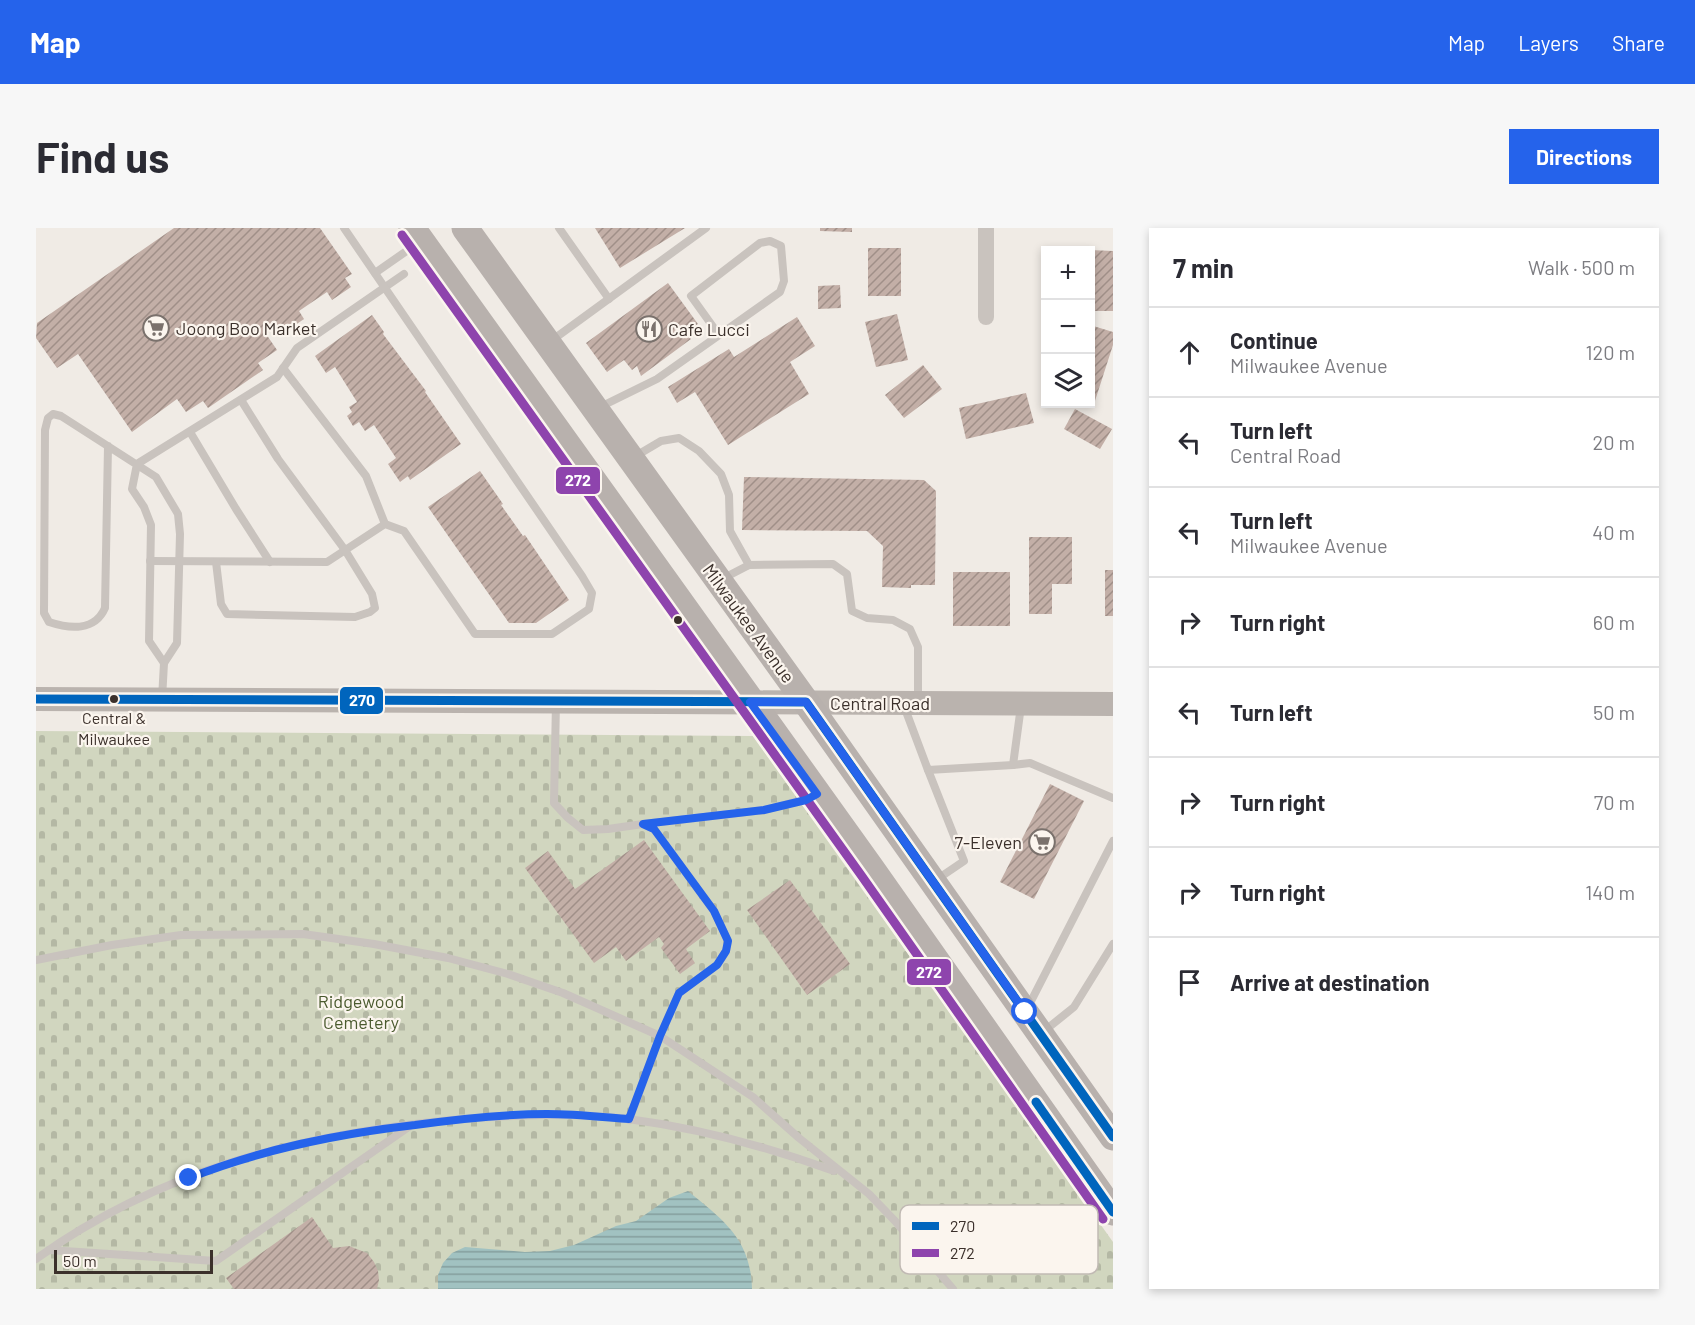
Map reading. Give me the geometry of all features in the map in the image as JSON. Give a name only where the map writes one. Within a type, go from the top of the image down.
[{"type":"main road","name":"Milwaukee Avenue","points":[[465,228],[806,702],[1113,1137]]},
{"type":"main road","points":[[417,235],[447,238],[464,247],[541,354],[571,376]]},
{"type":"main road","points":[[417,235],[1113,1212]]},
{"type":"main road","name":"Central Road","points":[[36,699],[1113,704]]},
{"type":"street","points":[[986,228],[986,317]]},
{"type":"lane","points":[[283,368],[366,476],[385,524],[404,531],[475,634],[552,634],[589,609],[592,593],[582,576],[344,228]]},
{"type":"lane","points":[[559,228],[609,299]]},
{"type":"lane","points":[[548,344],[706,228]]},
{"type":"lane","points":[[375,273],[417,235]]},
{"type":"lane","points":[[595,410],[657,379],[780,292],[784,281],[781,246],[770,241],[760,243],[691,296],[719,335]]},
{"type":"lane","points":[[164,663],[149,641],[151,525],[144,507],[132,489],[137,464],[277,377],[297,348],[404,274]]},
{"type":"lane","points":[[216,562],[221,604],[227,614],[355,617],[375,608],[372,594],[345,550],[278,459],[242,400]]},
{"type":"lane","points":[[108,446],[105,608],[100,618],[86,627],[49,622],[44,613],[45,430],[48,418],[53,414],[61,416],[137,464],[156,477],[178,514],[180,534],[177,643],[164,663],[162,699]]},
{"type":"lane","points":[[190,432],[270,562]]},
{"type":"lane","points":[[631,459],[661,441],[679,438],[699,451],[721,474],[729,495],[730,531],[749,565]]},
{"type":"lane","points":[[150,561],[327,562],[385,524]]},
{"type":"lane","points":[[718,580],[749,565],[832,564],[847,574],[852,611],[867,618],[893,620],[910,629],[918,647],[910,703],[928,770],[964,861],[933,882]]},
{"type":"lane","points":[[556,700],[554,803],[583,830],[764,810],[806,800],[817,794]]},
{"type":"lane","points":[[1013,765],[1021,703]]},
{"type":"lane","points":[[928,770],[1030,763],[1113,798]]},
{"type":"lane","points":[[629,1119],[679,993],[717,965],[726,951],[728,941],[714,911],[654,829],[643,824]]},
{"type":"lane","points":[[1025,1012],[1113,841]]},
{"type":"lane","points":[[36,960],[112,945],[181,935],[303,934],[448,958],[508,974],[585,1002],[660,1036],[753,1097],[869,1194],[900,1229]]},
{"type":"lane","points":[[1040,1034],[1074,1007],[1113,944]]},
{"type":"lane","points":[[36,1259],[99,1218],[234,1160],[336,1135],[412,1125],[547,1114],[629,1119],[757,1146],[843,1174]]},
{"type":"lane","points":[[48,1250],[216,1261],[412,1125]]},
{"type":"lane","points":[[940,1274],[953,1289]]},
{"type":"green space","name":"Ridgewood Cemetery","points":[[36,731],[753,736],[1087,1205],[900,1205],[900,1274],[1098,1274],[1098,1221],[1113,1242],[1113,1289],[36,1289]]},
{"type":"water","points":[[688,1191],[733,1232],[741,1244],[750,1272],[752,1289],[438,1289],[438,1275],[443,1263],[452,1253],[465,1247],[525,1252],[550,1251],[574,1245],[616,1226],[636,1221],[669,1198]]},
{"type":"building","name":"Joong Boo Market","points":[[174,228],[320,228],[352,274],[345,278],[351,287],[332,300],[327,292],[299,311],[304,319],[285,332],[279,325],[266,334],[277,350],[258,363],[263,370],[208,408],[203,401],[186,412],[177,399],[132,432],[78,354],[57,368],[36,338],[37,323]]},
{"type":"building","points":[[595,228],[685,228],[620,268]]},
{"type":"building","points":[[820,228],[852,228],[852,232],[820,231]]},
{"type":"building","points":[[868,248],[901,248],[901,296],[868,296]]},
{"type":"building","points":[[1095,250],[1113,251],[1113,311],[1095,311]]},
{"type":"building","name":"Cafe Lucci","points":[[668,283],[698,324],[686,333],[691,339],[641,376],[637,366],[632,370],[624,360],[607,372],[586,343]]},
{"type":"building","points":[[840,285],[841,308],[818,309],[818,286]]},
{"type":"building","points":[[897,314],[908,360],[876,367],[865,322]]},
{"type":"building","points":[[372,315],[461,444],[410,480],[408,476],[400,482],[388,464],[396,458],[374,425],[365,431],[359,422],[353,426],[347,416],[352,412],[349,407],[357,402],[335,367],[326,373],[315,356]]},
{"type":"building","points":[[797,317],[815,346],[790,362],[809,394],[728,445],[695,392],[677,403],[668,387],[729,349],[734,357]]},
{"type":"building","points":[[1095,327],[1113,332],[1113,345],[1095,401]]},
{"type":"building","points":[[923,365],[942,389],[904,418],[885,395]]},
{"type":"building","points":[[1026,393],[1034,423],[966,439],[959,408]]},
{"type":"building","points":[[1075,409],[1112,429],[1100,449],[1064,429]]},
{"type":"building","points":[[480,471],[503,504],[501,505],[523,536],[525,535],[569,600],[536,623],[509,623],[428,507]]},
{"type":"building","points":[[744,477],[924,480],[936,491],[935,585],[911,585],[911,588],[882,587],[883,546],[867,531],[742,530]]},
{"type":"building","points":[[1029,537],[1072,537],[1072,584],[1052,584],[1052,614],[1029,614]]},
{"type":"building","points":[[1105,570],[1113,570],[1113,616],[1105,616]]},
{"type":"building","points":[[953,572],[1010,572],[1010,626],[953,626]]},
{"type":"building","name":"7-Eleven","points":[[1050,784],[1084,801],[1034,899],[1000,882]]},
{"type":"building","points":[[644,840],[710,931],[686,949],[695,963],[680,974],[661,948],[664,944],[659,937],[626,961],[616,947],[594,963],[525,868],[548,851],[575,889]]},
{"type":"building","points":[[790,880],[850,964],[807,995],[747,910]]},
{"type":"building","points":[[312,1217],[333,1248],[349,1246],[367,1253],[378,1271],[377,1289],[234,1289],[226,1278]]},
{"type":"transit line","name":"272","points":[[402,235],[861,875],[1093,1205]]},
{"type":"transit line","name":"270","points":[[36,699],[806,702],[1113,1137]]},
{"type":"transit line","name":"270","points":[[1036,1102],[1113,1212]]},
{"type":"transit line","name":"272","points":[[1098,1212],[1103,1219]]},
{"type":"place","name":"Joong Boo Market","points":[[156,328]]},
{"type":"place","name":"Cafe Lucci","points":[[649,329]]},
{"type":"place","name":"Central & Milwaukee","points":[[114,699]]},
{"type":"place","name":"7-Eleven","points":[[1042,842]]},
{"type":"route","points":[[189,1178],[234,1160],[336,1135],[374,1129],[489,1117],[547,1114],[629,1119],[679,993],[717,965],[726,951],[728,941],[714,911],[654,829],[643,824],[764,810],[806,800],[817,794],[750,702],[806,702],[1025,1012]]}]
